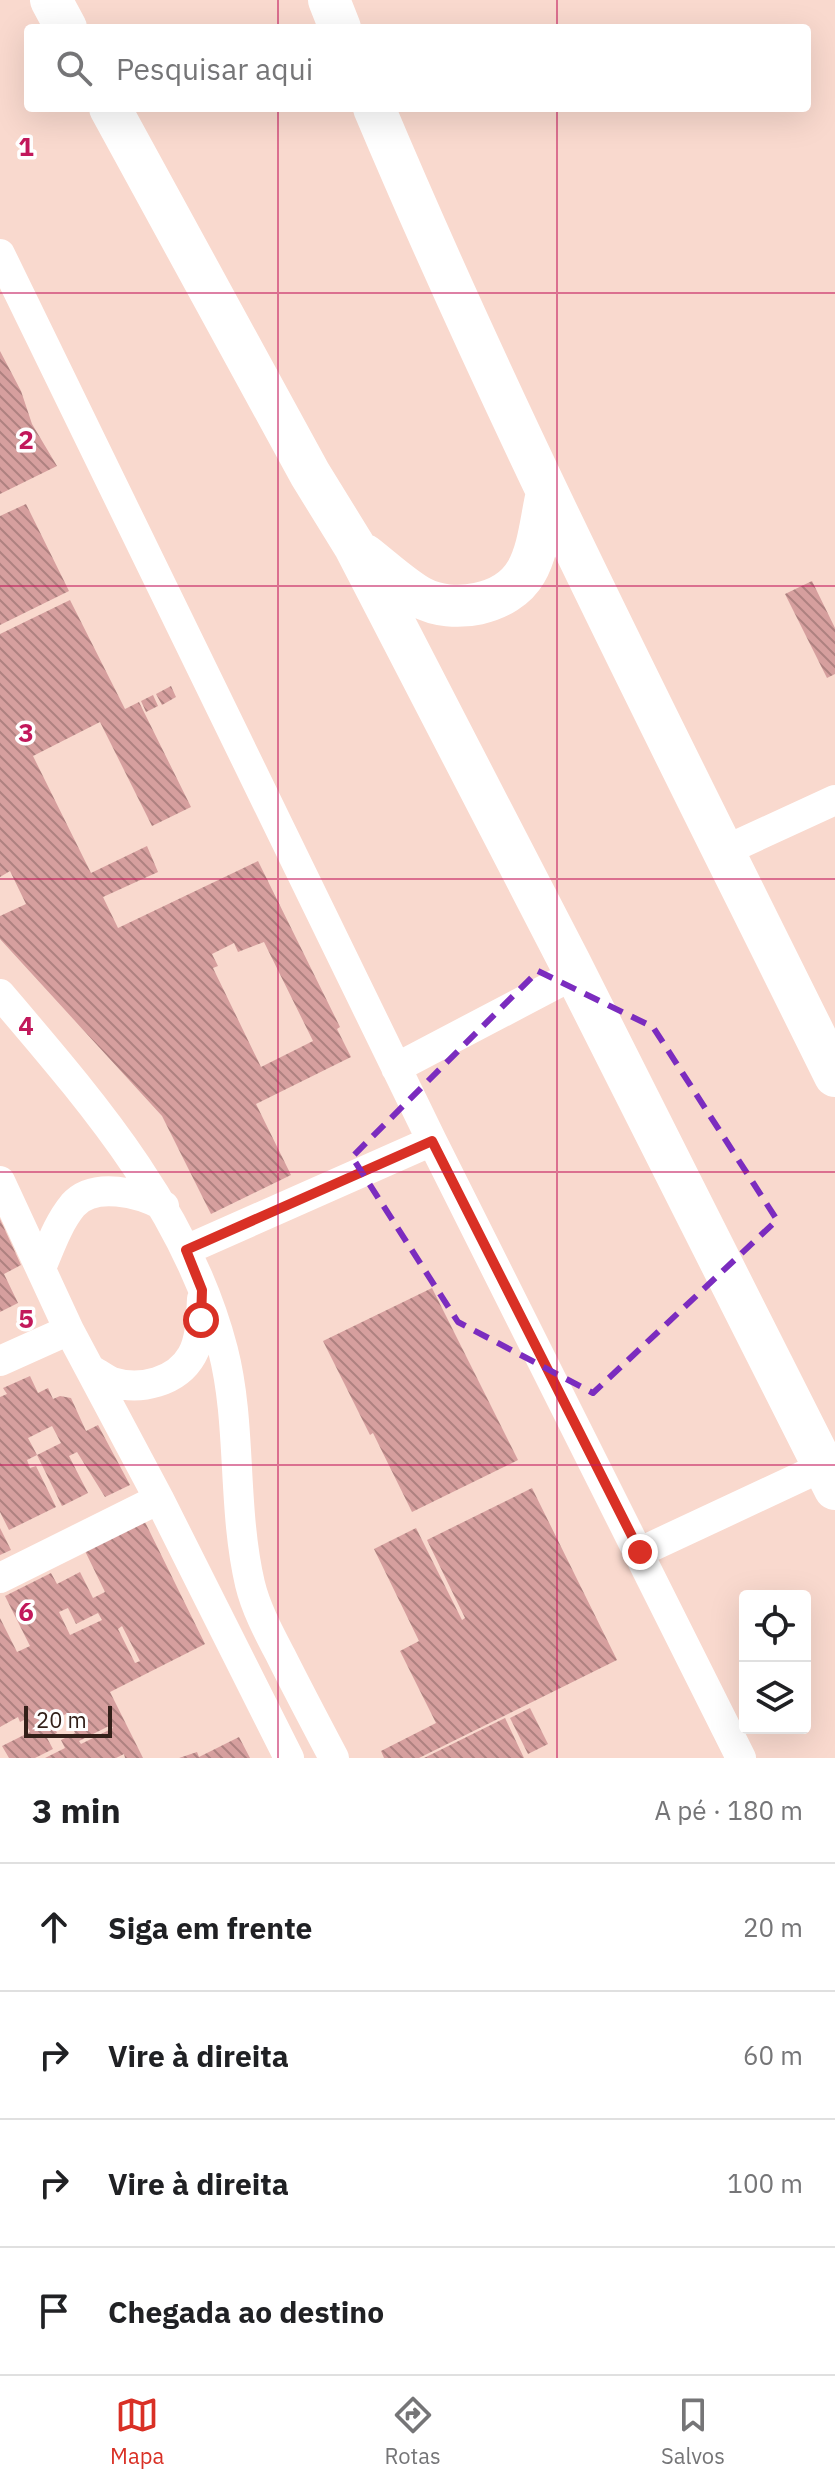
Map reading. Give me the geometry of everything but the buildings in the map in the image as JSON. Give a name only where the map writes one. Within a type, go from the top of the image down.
[{"type":"highway","points":[[51,0],[64,24]]},
{"type":"highway","points":[[329,0],[338,24]]},
{"type":"highway","points":[[112,112],[310,474],[355,547],[830,1478]]},
{"type":"highway","points":[[376,112],[431,244],[547,493],[835,1076]]},
{"type":"highway","points":[[355,547],[421,597],[459,606],[486,601],[511,590],[526,572],[547,493]]},
{"type":"street","points":[[0,254],[396,1068],[741,1758]]},
{"type":"street","points":[[724,851],[835,800]]},
{"type":"street","points":[[396,1068],[575,974]]},
{"type":"street","points":[[0,994],[114,1133],[164,1206],[186,1250],[223,1349],[229,1383],[241,1530],[251,1586],[263,1620],[334,1758]]},
{"type":"street","points":[[186,1250],[432,1141]]},
{"type":"street","points":[[0,1181],[69,1330],[159,1499],[289,1758]]},
{"type":"street","points":[[41,1268],[66,1216],[80,1198],[108,1192],[128,1193],[164,1206]]},
{"type":"street","points":[[90,1369],[112,1382],[133,1386],[164,1381],[192,1355],[197,1339],[202,1290]]},
{"type":"street","points":[[0,1361],[69,1330]]},
{"type":"street","points":[[640,1552],[830,1478]]},
{"type":"street","points":[[0,1578],[159,1499]]},
{"type":"highlighted area","points":[[538,971],[653,1027],[777,1220],[593,1393],[458,1322],[352,1157]]},
{"type":"route","points":[[201,1320],[202,1290],[186,1250],[432,1141],[640,1552]]}]
